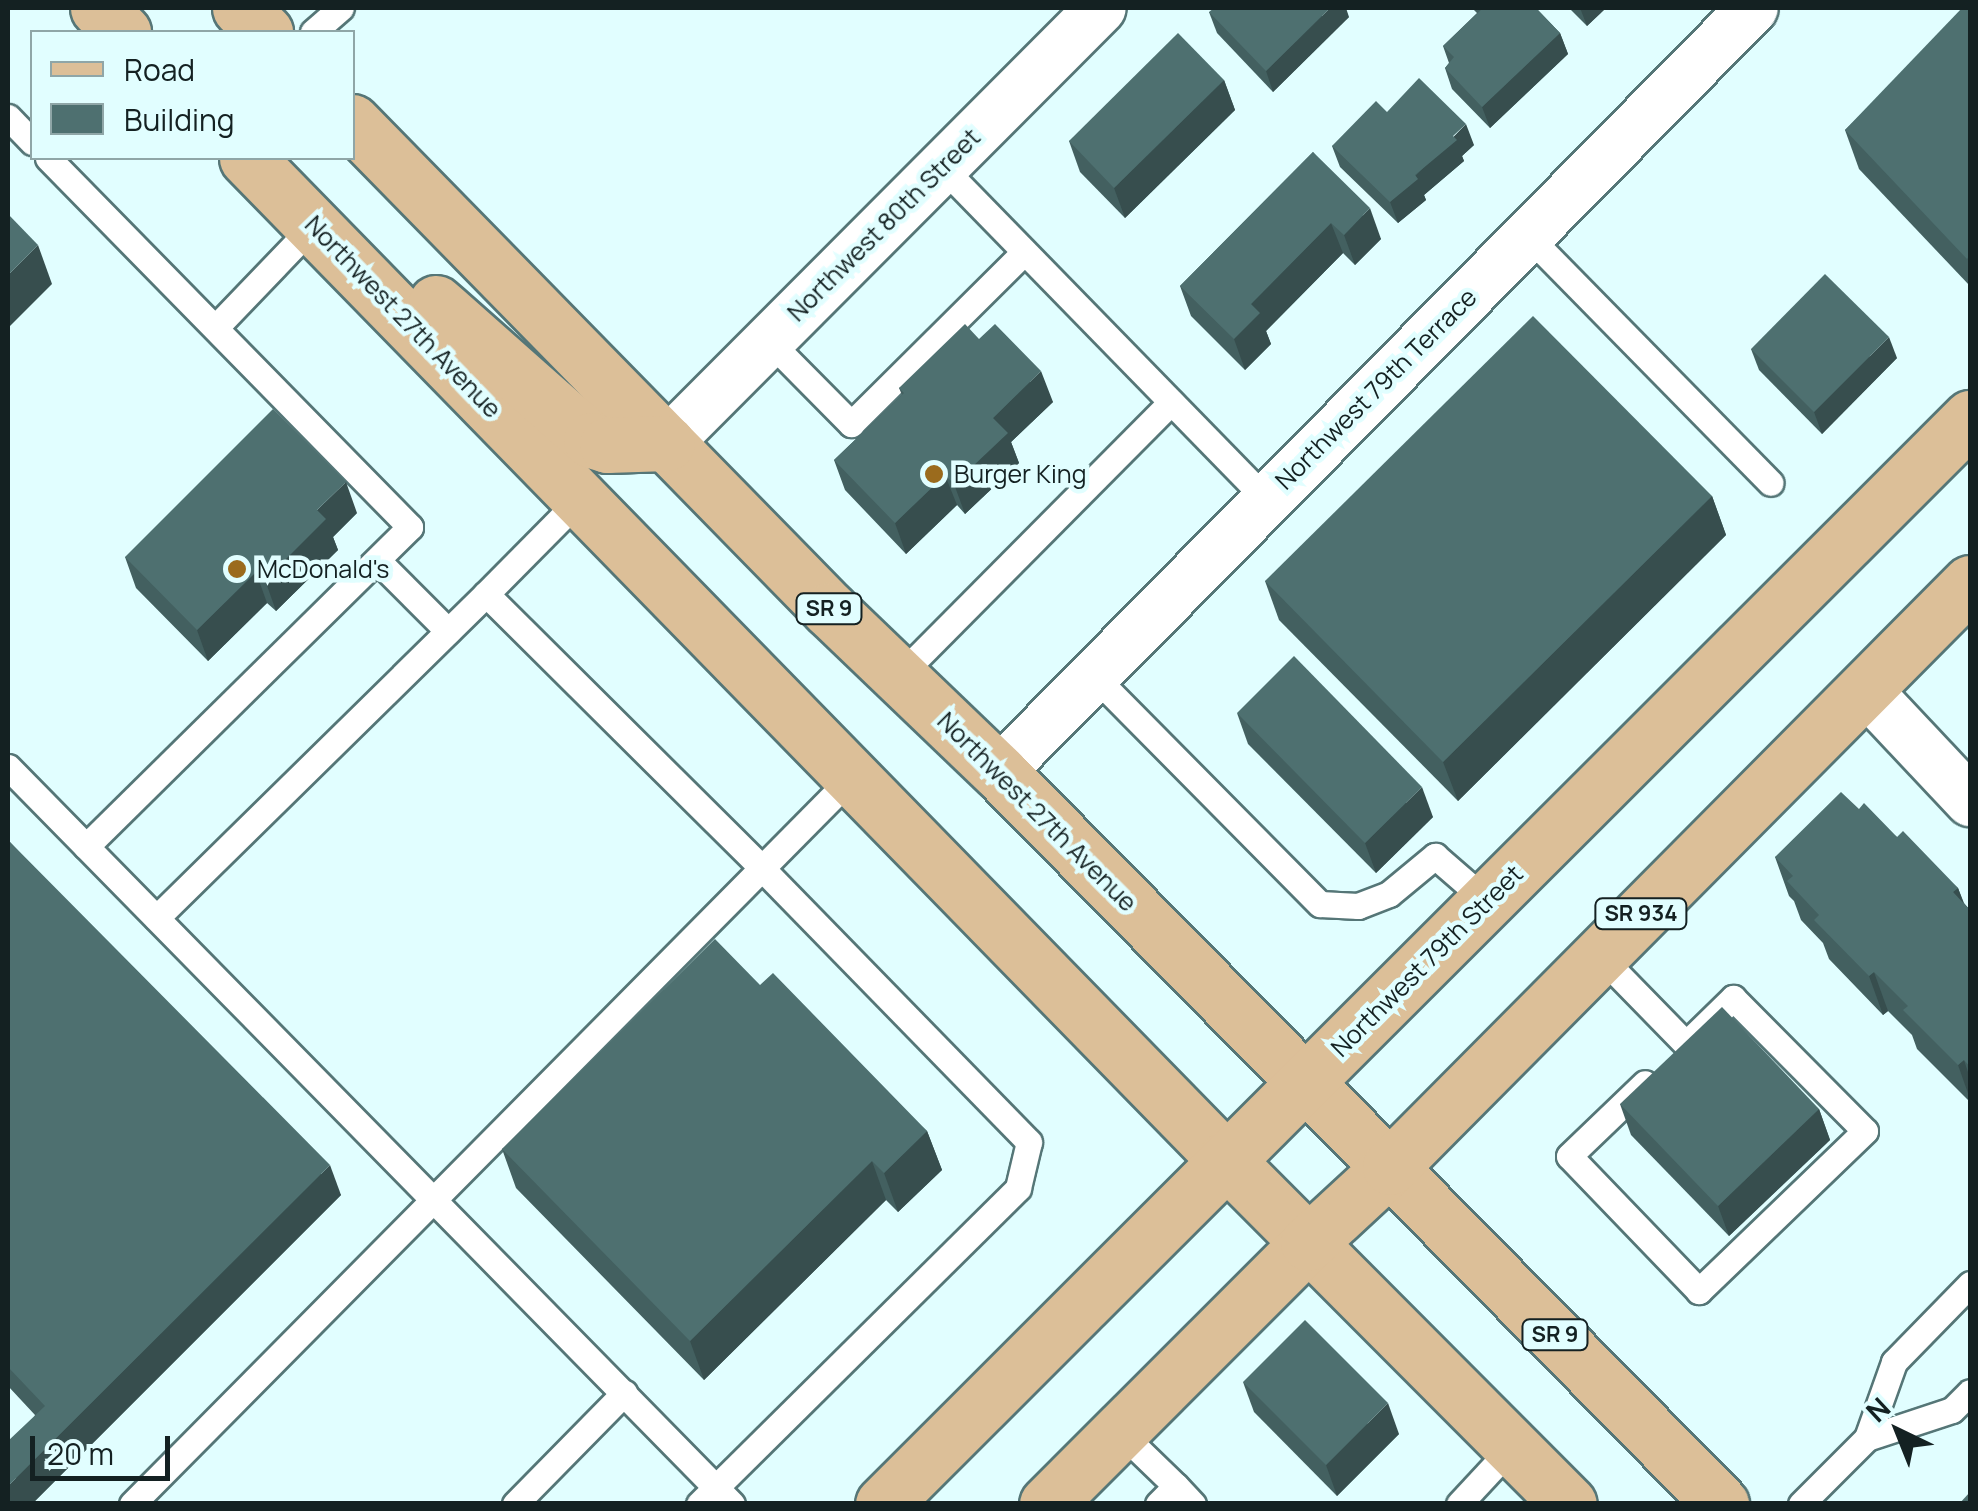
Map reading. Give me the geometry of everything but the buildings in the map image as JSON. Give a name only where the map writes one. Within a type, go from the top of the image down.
[{"type":"main road","points":[[98,8],[121,30]]},
{"type":"main road","points":[[240,8],[263,30]]},
{"type":"main road","name":"Northwest 27th Avenue","points":[[355,125],[1721,1504]]},
{"type":"main road","name":"Northwest 27th Avenue","points":[[249,160],[1225,1159],[1569,1504]]},
{"type":"main road","points":[[322,233],[402,274],[591,440],[608,445],[666,443]]},
{"type":"main road","name":"Northwest 79th Street","points":[[883,1504],[1970,418]]},
{"type":"main road","name":"SR 934","points":[[1047,1504],[1308,1242],[1390,1167],[1970,582]]},
{"type":"street","name":"Northwest 80th Street","points":[[666,443],[1101,8]]},
{"type":"street","name":"Northwest 79th Terrace","points":[[999,772],[1753,8]]},
{"type":"street","points":[[1864,689],[1970,801]]},
{"type":"lane","points":[[315,30],[341,8]]},
{"type":"lane","points":[[8,116],[30,140]]},
{"type":"lane","points":[[50,160],[410,527],[86,847]]},
{"type":"lane","points":[[942,167],[1267,500]]},
{"type":"lane","points":[[217,326],[322,233]]},
{"type":"lane","points":[[1528,236],[1771,483]]},
{"type":"lane","points":[[769,341],[851,424],[1024,252]]},
{"type":"lane","points":[[899,676],[1172,402]]},
{"type":"lane","points":[[156,918],[580,499]]},
{"type":"lane","points":[[378,561],[448,631]]},
{"type":"lane","points":[[8,768],[624,1393],[716,1498],[1018,1188],[1029,1142],[762,868],[486,594]]},
{"type":"lane","points":[[1094,676],[1320,904],[1358,906],[1388,894],[1435,856],[1487,901]]},
{"type":"lane","points":[[132,1504],[852,777]]},
{"type":"lane","points":[[1600,956],[1673,1056]]},
{"type":"lane","points":[[1733,998],[1865,1130],[1699,1292],[1569,1156],[1673,1056],[1733,998]]},
{"type":"lane","points":[[1868,1438],[1894,1362],[1970,1284]]},
{"type":"lane","points":[[1801,1504],[1868,1438],[1952,1410],[1970,1392]]},
{"type":"lane","points":[[515,1504],[624,1393]]},
{"type":"lane","points":[[1120,1431],[1176,1498]]},
{"type":"lane","points":[[1458,1504],[1512,1447]]},
{"type":"place","name":"Burger King","points":[[934,474]]},
{"type":"place","name":"McDonald's","points":[[237,569]]}]
